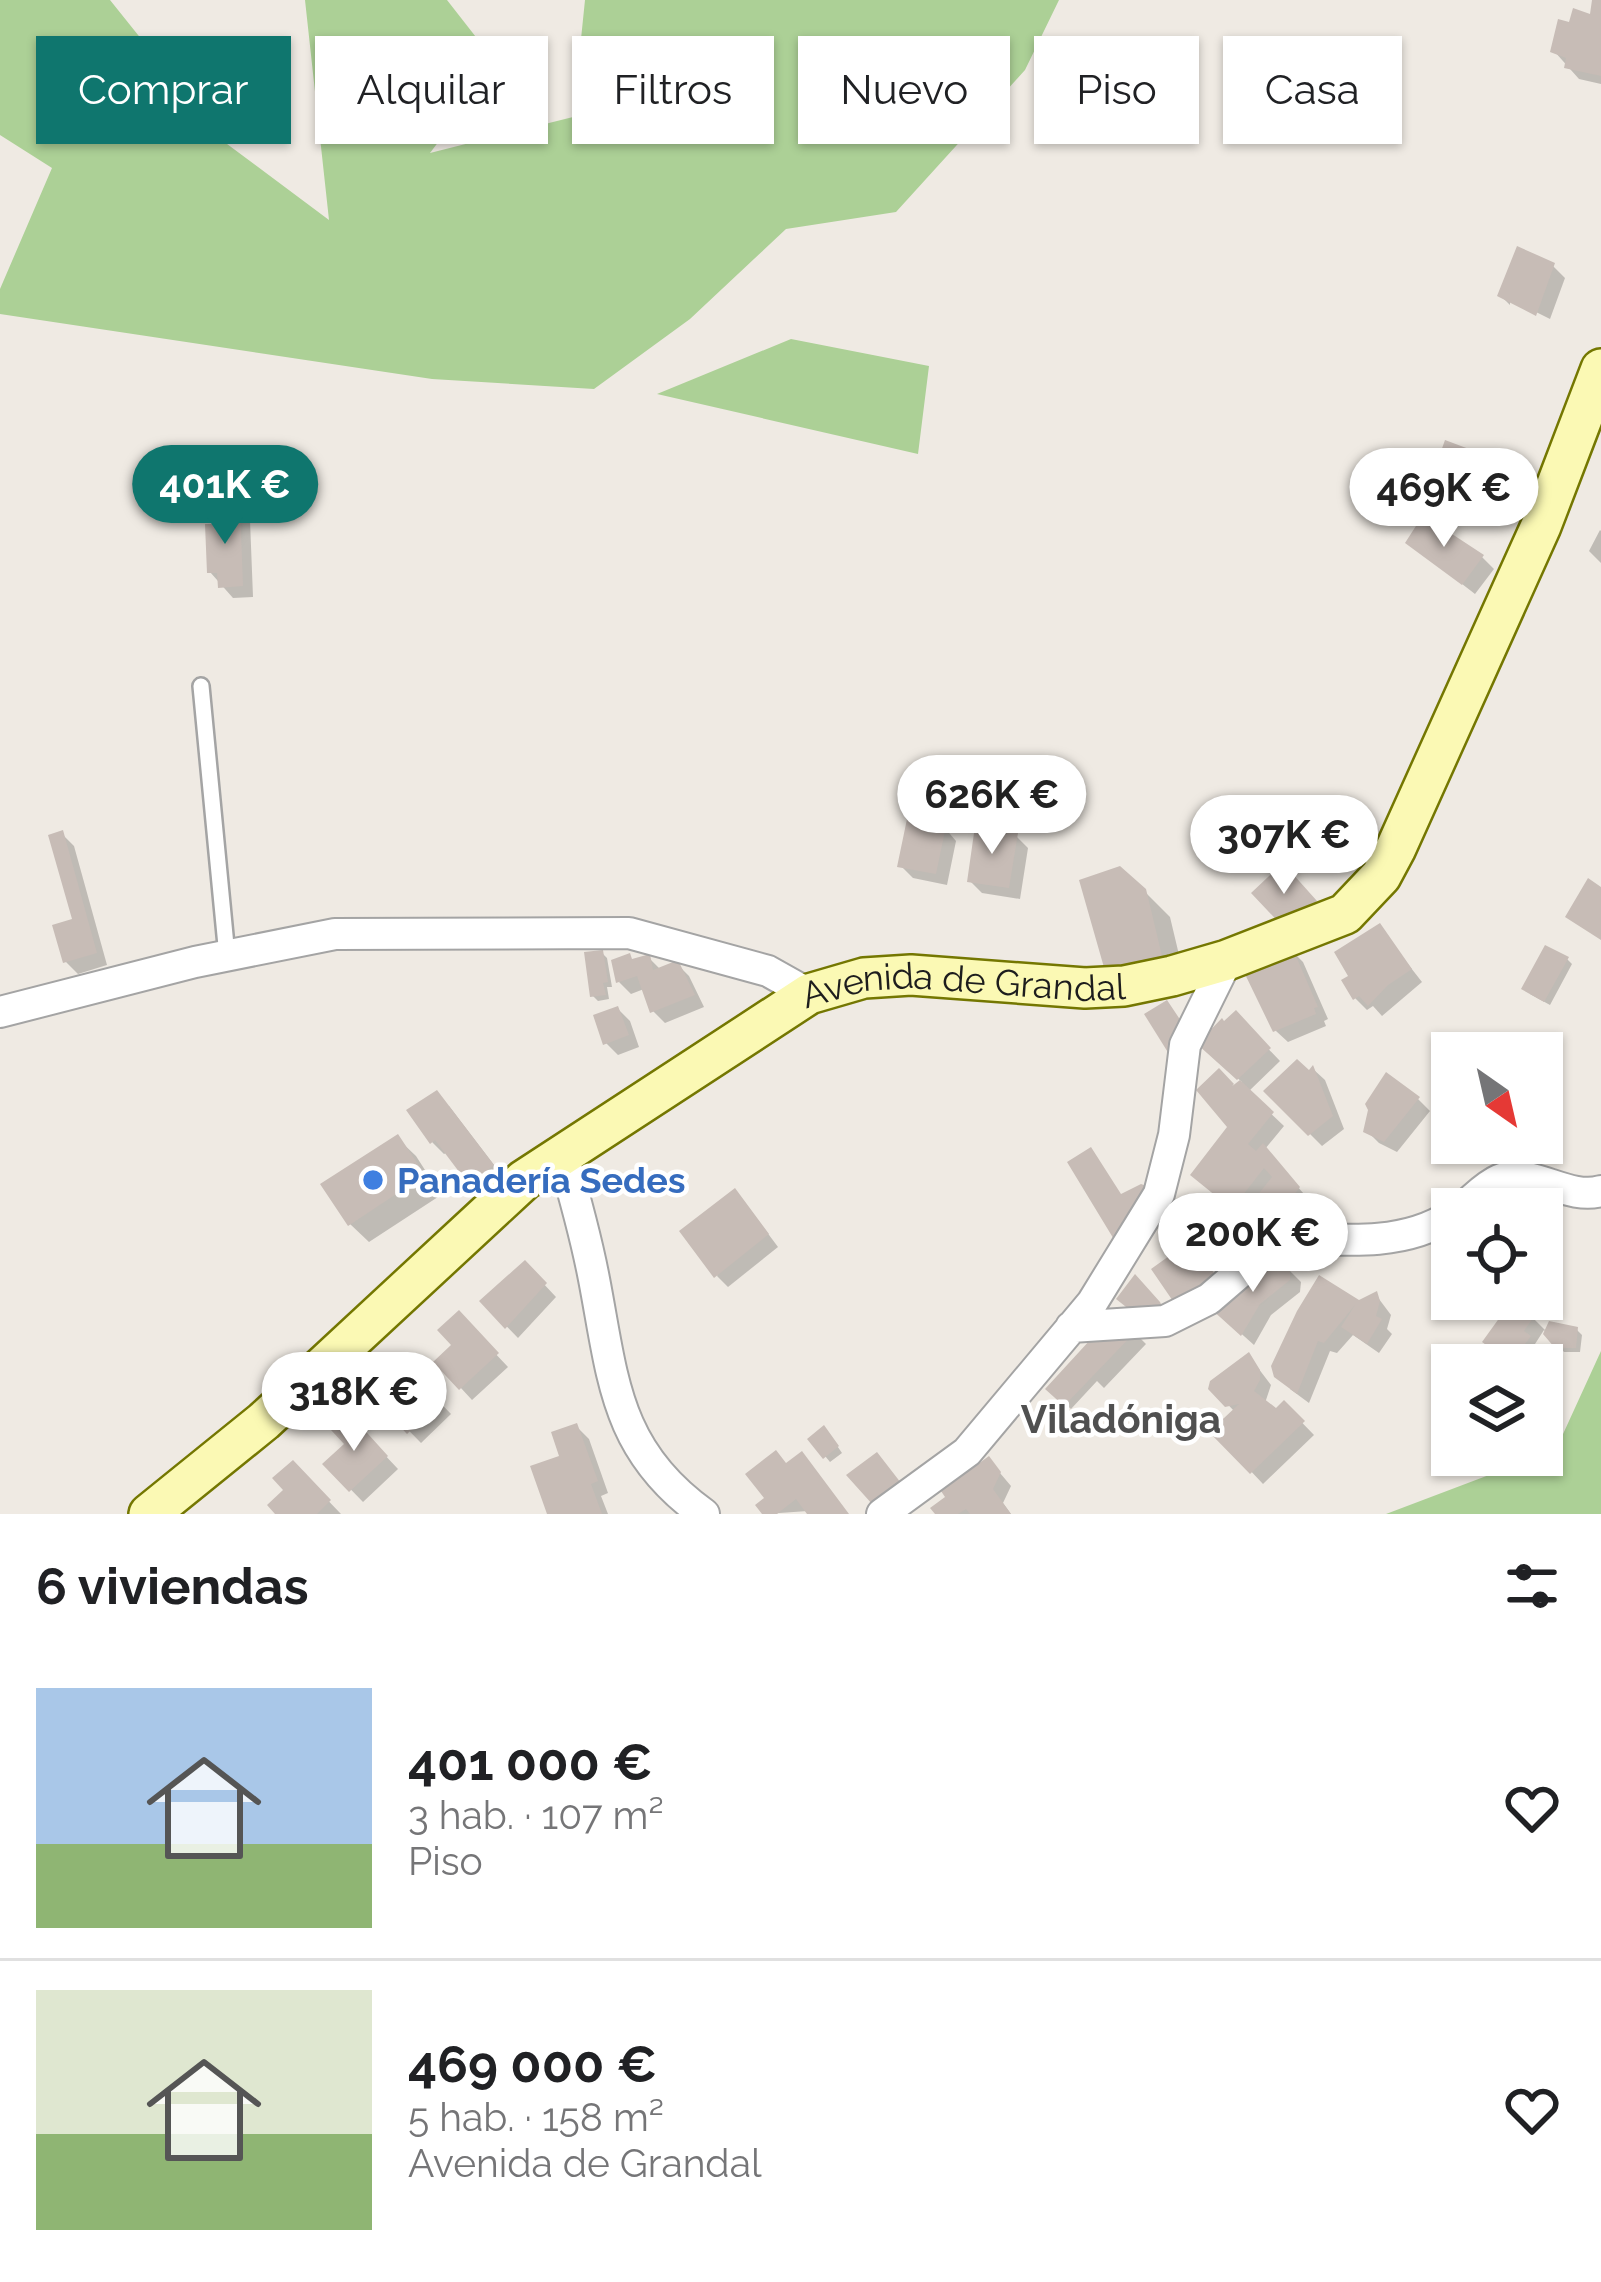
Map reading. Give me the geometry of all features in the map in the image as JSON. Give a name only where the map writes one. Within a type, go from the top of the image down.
[{"type":"street","name":"Avenida de Grandal","points":[[149,1514],[264,1421],[479,1218],[562,1153],[809,994],[864,978],[911,975],[1085,988],[1124,986],[1227,960],[1345,914],[1381,876],[1541,526],[1601,369]]},
{"type":"street","points":[[0,1012],[335,934],[511,930],[628,933],[768,971],[809,994]]},
{"type":"street","points":[[882,1514],[967,1452],[1092,1303],[1159,1195],[1174,1136],[1185,1045],[1227,960]]},
{"type":"street","points":[[562,1153],[593,1276],[611,1384],[637,1448],[704,1514]]},
{"type":"street","points":[[1488,1188],[1500,1179],[1518,1177],[1555,1188]]},
{"type":"street","points":[[1563,1190],[1601,1191]]},
{"type":"street","points":[[1071,1327],[1166,1322],[1209,1299],[1281,1237],[1399,1238],[1431,1228]]},
{"type":"lane","points":[[201,686],[226,956]]},
{"type":"green space","points":[[0,0],[110,0],[139,36],[36,36],[36,144],[227,144],[329,220],[321,144],[437,144],[430,153],[466,144],[548,144],[548,123],[572,117],[572,144],[774,144],[774,36],[581,36],[585,0],[1059,0],[1042,36],[1034,36],[1034,51],[1025,70],[1010,87],[1010,36],[798,36],[798,144],[958,144],[896,212],[786,229],[690,319],[594,389],[432,379],[0,314],[0,289],[52,168],[0,135]]},
{"type":"green space","points":[[305,0],[447,0],[475,36],[315,36],[315,92]]},
{"type":"green space","points":[[791,339],[929,366],[918,454],[657,394]]},
{"type":"green space","points":[[1601,1351],[1601,1514],[1386,1514],[1486,1476],[1563,1476],[1563,1434]]},
{"type":"building","points":[[1592,0],[1601,0],[1601,76],[1564,68],[1566,58],[1550,52],[1558,19],[1569,22],[1573,8],[1590,14]]},
{"type":"building","points":[[1517,246],[1555,263],[1536,316],[1497,296]]},
{"type":"building","points":[[1445,440],[1501,461],[1481,506],[1429,485]]},
{"type":"building","points":[[240,505],[243,586],[218,588],[217,573],[207,573],[205,524],[217,524],[216,506]]},
{"type":"building","points":[[1423,515],[1484,555],[1462,585],[1405,543]]},
{"type":"building","points":[[917,813],[939,817],[938,824],[946,826],[936,874],[897,867],[907,819],[916,821]]},
{"type":"building","points":[[975,826],[1018,833],[1009,888],[967,882]]},
{"type":"building","points":[[63,830],[97,953],[63,963],[52,925],[72,919],[48,835]]},
{"type":"building","points":[[1283,863],[1317,901],[1286,930],[1251,893]]},
{"type":"building","points":[[1120,866],[1146,889],[1162,956],[1107,978],[1079,880]]},
{"type":"building","points":[[1588,878],[1601,887],[1601,940],[1565,917]]},
{"type":"building","points":[[1380,923],[1412,969],[1368,1006],[1359,996],[1353,1000],[1341,980],[1348,976],[1334,952]]},
{"type":"building","points":[[1545,945],[1569,957],[1544,1002],[1521,989]]},
{"type":"building","points":[[1292,947],[1318,1007],[1316,1014],[1273,1032],[1242,968]]},
{"type":"building","points":[[603,950],[606,995],[590,997],[584,952]]},
{"type":"building","points":[[630,953],[632,959],[650,954],[653,970],[678,960],[695,995],[650,1013],[637,976],[616,983],[611,960]]},
{"type":"building","points":[[1167,1000],[1183,1024],[1174,1062],[1144,1014]]},
{"type":"building","points":[[618,1006],[629,1035],[603,1045],[593,1015]]},
{"type":"building","points":[[1236,1010],[1271,1048],[1237,1080],[1197,1044]]},
{"type":"building","points":[[1297,1059],[1309,1070],[1313,1065],[1333,1116],[1308,1136],[1263,1091]]},
{"type":"building","points":[[1219,1068],[1234,1084],[1231,1087],[1240,1080],[1274,1112],[1248,1144],[1256,1151],[1263,1143],[1300,1187],[1275,1220],[1256,1197],[1272,1177],[1264,1168],[1232,1209],[1190,1175],[1227,1127],[1196,1090]]},
{"type":"building","points":[[1386,1072],[1420,1097],[1384,1142],[1363,1132],[1365,1104]]},
{"type":"building","points":[[437,1090],[494,1165],[469,1185],[406,1110]]},
{"type":"building","name":"Panadería Sedes","points":[[398,1134],[425,1175],[348,1226],[320,1184]]},
{"type":"building","points":[[1091,1147],[1121,1194],[1141,1184],[1155,1189],[1118,1246],[1067,1162]]},
{"type":"building","points":[[735,1188],[769,1234],[714,1278],[679,1231]]},
{"type":"building","points":[[1190,1241],[1217,1277],[1177,1307],[1151,1269]]},
{"type":"building","points":[[1274,1250],[1290,1267],[1290,1280],[1260,1304],[1241,1336],[1210,1308],[1220,1297],[1228,1304],[1243,1280],[1249,1286],[1267,1267]]},
{"type":"building","points":[[525,1260],[547,1283],[505,1329],[479,1301]]},
{"type":"building","points":[[1135,1274],[1163,1308],[1135,1314],[1116,1299]]},
{"type":"building","points":[[1319,1275],[1359,1300],[1377,1291],[1376,1316],[1382,1319],[1367,1344],[1341,1327],[1355,1305],[1324,1343],[1318,1341],[1297,1394],[1274,1377],[1271,1366]]},
{"type":"building","points":[[459,1310],[499,1353],[459,1390],[433,1362],[451,1345],[437,1330]]},
{"type":"building","points":[[1498,1320],[1532,1320],[1524,1331],[1531,1336],[1525,1344],[1482,1342]]},
{"type":"building","points":[[1549,1321],[1578,1327],[1576,1348],[1552,1344],[1543,1334]]},
{"type":"building","points":[[1102,1327],[1137,1330],[1064,1406],[1045,1389]]},
{"type":"building","points":[[1249,1352],[1260,1370],[1254,1391],[1276,1408],[1284,1400],[1305,1421],[1250,1474],[1209,1432],[1239,1404],[1225,1407],[1208,1389],[1210,1381]]},
{"type":"building","points":[[401,1358],[442,1401],[407,1434],[376,1401],[390,1387],[380,1377]]},
{"type":"building","points":[[349,1413],[388,1456],[349,1492],[322,1464],[344,1444],[331,1430]]},
{"type":"building","points":[[577,1423],[598,1481],[591,1484],[602,1514],[547,1514],[530,1466],[559,1456],[551,1432]]},
{"type":"building","points":[[824,1425],[839,1446],[823,1459],[807,1439]]},
{"type":"building","points":[[776,1450],[786,1463],[802,1451],[849,1514],[807,1514],[796,1499],[777,1514],[762,1514],[755,1505],[764,1498],[745,1474]]},
{"type":"building","points":[[877,1452],[901,1483],[873,1505],[846,1475]]},
{"type":"building","points":[[989,1456],[1001,1472],[993,1489],[1011,1514],[970,1514],[966,1509],[958,1514],[935,1514],[930,1508],[945,1497],[941,1491]]},
{"type":"building","points":[[293,1460],[331,1500],[317,1514],[275,1514],[267,1505],[283,1490],[272,1478]]},
{"type":"place","name":"Panadería Sedes","points":[[373,1180]]},
{"type":"district","name":"Viladóniga","points":[[1121,1419]]}]
